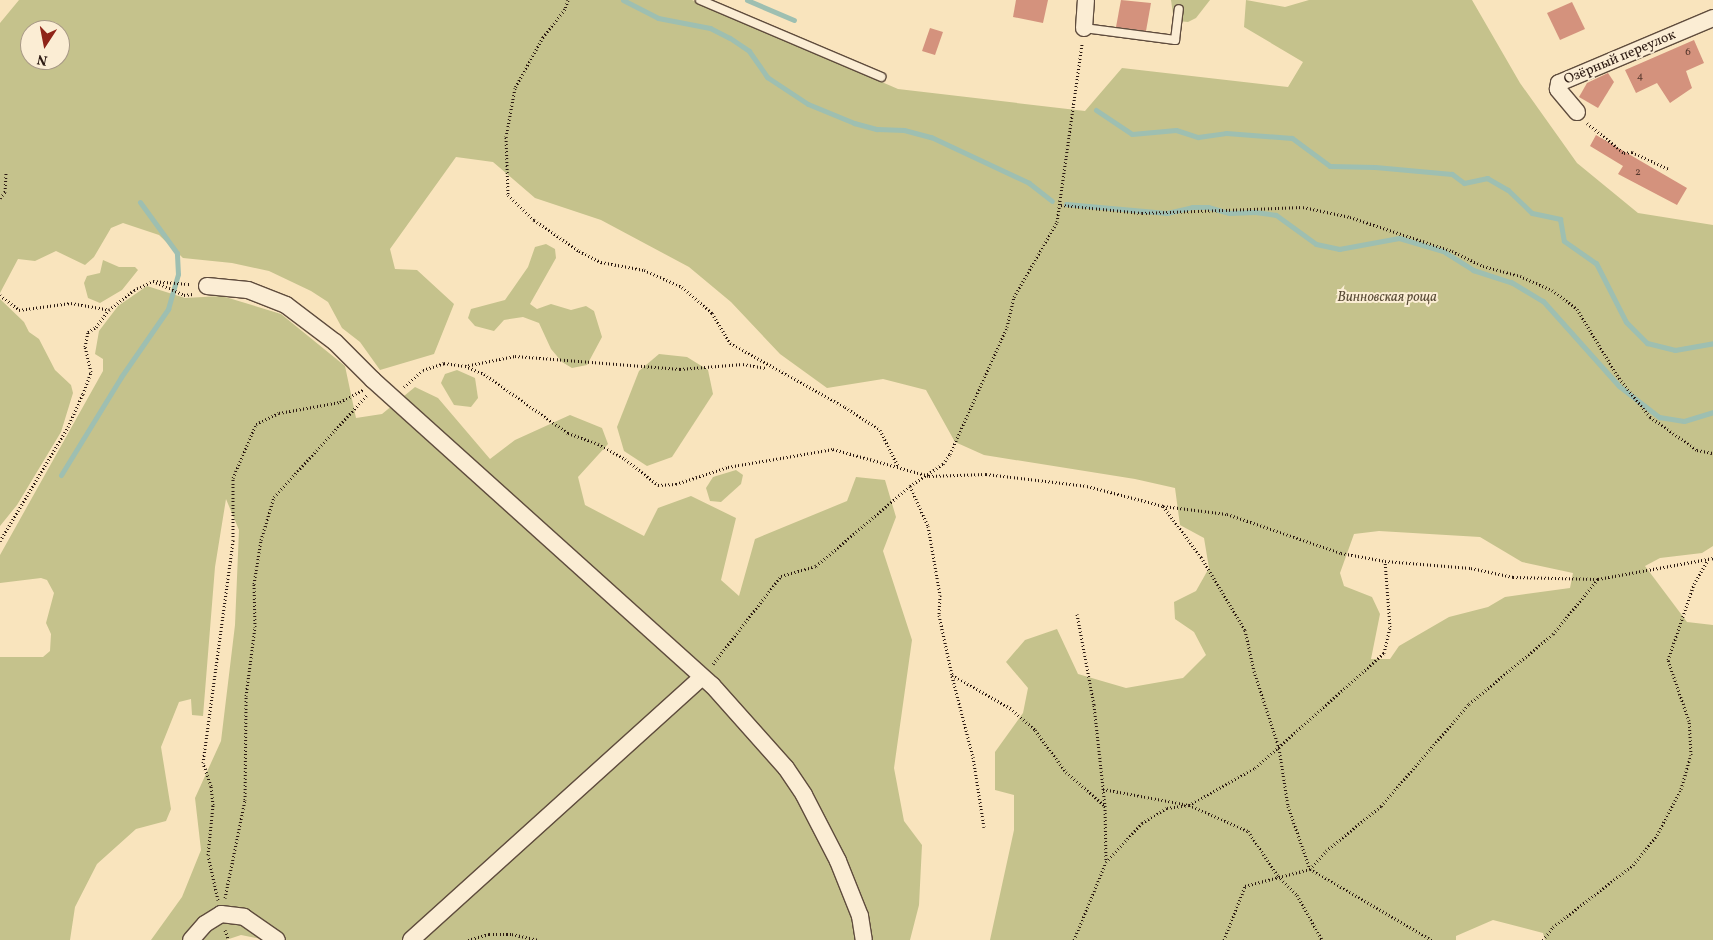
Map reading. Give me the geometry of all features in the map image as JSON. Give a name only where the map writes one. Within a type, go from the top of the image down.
[{"type":"street","points":[[1084,28],[1086,0]]},
{"type":"street","name":"Озёрный переулок","points":[[1577,112],[1558,89],[1559,83],[1713,18]]},
{"type":"street","points":[[208,286],[248,290],[286,305],[335,342],[376,383],[737,712],[786,768],[804,795],[838,861],[860,916],[864,940]]},
{"type":"street","points":[[411,940],[701,678]]},
{"type":"street","points":[[191,940],[205,924],[221,914],[244,917],[277,940]]},
{"type":"lane","points":[[700,0],[881,77]]},
{"type":"lane","points":[[1084,28],[1175,40],[1179,9]]},
{"type":"path","points":[[568,0],[565,9],[542,37],[515,88],[506,137],[508,194],[534,220],[579,251],[601,262],[644,270],[682,287],[712,313],[730,343],[769,368],[845,407],[880,430],[899,466]]},
{"type":"path","points":[[701,678],[780,576],[816,566],[910,486],[930,476],[950,454],[1007,327],[1014,297],[1050,239],[1060,205],[1084,28]]},
{"type":"path","points":[[1577,112],[1610,145],[1668,169]]},
{"type":"path","points":[[0,198],[4,192],[6,173]]},
{"type":"path","points":[[1060,205],[1142,213],[1303,206],[1350,217],[1452,251],[1483,266],[1520,276],[1552,290],[1577,309],[1618,378],[1650,417],[1697,450],[1713,453]]},
{"type":"path","points":[[153,281],[184,295],[202,294],[208,286]]},
{"type":"path","points":[[0,541],[68,427],[83,394],[91,372],[85,347],[88,332],[96,327],[109,310],[134,290],[153,281],[208,286]]},
{"type":"path","points":[[0,295],[18,310],[71,302],[109,310]]},
{"type":"path","points":[[464,366],[516,356],[680,369],[743,364],[769,368]]},
{"type":"path","points":[[393,398],[423,370],[444,364],[464,366],[484,374],[568,433],[598,444],[625,459],[658,485],[676,484],[728,467],[832,450],[899,466],[930,476],[986,474],[1087,486],[1163,506],[1227,514],[1341,553],[1385,561],[1471,568],[1513,577],[1598,579],[1711,559]]},
{"type":"path","points":[[221,914],[238,847],[245,800],[246,696],[255,627],[254,584],[261,540],[274,497],[333,436],[376,383]]},
{"type":"path","points":[[221,914],[208,856],[213,805],[211,786],[203,764],[231,558],[235,468],[256,424],[279,413],[340,402],[376,383]]},
{"type":"path","points":[[910,486],[928,526],[945,654],[973,757],[984,826]]},
{"type":"path","points":[[1163,506],[1201,557],[1245,630],[1254,671],[1279,748],[1288,806],[1310,868],[1432,940]]},
{"type":"path","points":[[1543,940],[1553,927],[1633,866],[1658,835],[1681,789],[1691,756],[1689,721],[1668,660],[1691,592],[1711,559]]},
{"type":"path","points":[[1074,940],[1106,862],[1142,824],[1167,808],[1189,805],[1255,768],[1384,653],[1390,627],[1385,561]]},
{"type":"path","points":[[1224,940],[1245,886],[1310,868],[1326,851],[1381,806],[1469,704],[1553,634],[1598,579]]},
{"type":"path","points":[[1076,614],[1094,705],[1105,806],[1106,862]]},
{"type":"path","points":[[952,675],[1010,708],[1035,730],[1066,772],[1105,806]]},
{"type":"path","points":[[1103,789],[1189,805],[1248,831],[1278,876],[1296,894],[1322,940]]},
{"type":"path","points":[[468,940],[490,934],[512,934],[538,940]]},
{"type":"green space","name":"Винновская роща","points":[[19,0],[692,0],[898,89],[1085,111],[1122,68],[1288,87],[1303,62],[1244,27],[1246,0],[1285,7],[1309,0],[1472,0],[1520,83],[1577,163],[1638,213],[1713,225],[1713,546],[1702,553],[1660,558],[1645,566],[1687,622],[1713,625],[1713,940],[1545,940],[1543,933],[1493,920],[1456,936],[1456,940],[990,940],[1014,830],[1014,795],[995,790],[995,752],[1023,713],[1028,688],[1006,662],[1025,640],[1057,629],[1078,674],[1126,688],[1183,678],[1206,655],[1194,632],[1175,619],[1174,602],[1196,591],[1209,568],[1204,538],[1180,525],[1175,488],[1135,479],[984,455],[955,442],[926,390],[883,379],[827,388],[780,354],[731,302],[689,267],[601,220],[535,198],[493,162],[456,157],[390,249],[395,269],[417,270],[454,304],[434,354],[380,370],[360,342],[342,328],[328,302],[311,291],[269,271],[232,263],[183,258],[159,235],[123,223],[111,228],[94,257],[85,265],[56,251],[35,261],[18,259],[0,293],[0,23]],"holes":[[[1379,531],[1480,537],[1522,562],[1573,573],[1570,588],[1505,597],[1488,607],[1449,617],[1399,646],[1390,659],[1371,659],[1380,614],[1372,597],[1344,586],[1340,573],[1354,534]]]},
{"type":"green space","points":[[1171,0],[1210,0],[1196,18],[1188,22],[1178,21],[1173,14]]},
{"type":"green space","points":[[546,244],[555,249],[556,258],[530,304],[537,309],[551,304],[571,310],[586,306],[594,311],[602,337],[587,365],[572,368],[562,362],[551,349],[539,323],[523,317],[504,320],[494,331],[475,326],[468,318],[471,309],[505,300],[528,267],[535,247]]},
{"type":"green space","points":[[103,260],[119,267],[135,267],[138,270],[122,290],[100,303],[88,298],[84,283],[87,276],[100,273]]},
{"type":"green space","points":[[147,286],[185,298],[222,296],[281,314],[345,366],[356,418],[382,414],[415,387],[438,398],[490,459],[515,440],[570,415],[602,428],[608,444],[578,477],[585,505],[644,536],[658,508],[691,496],[736,518],[721,580],[739,596],[755,539],[847,501],[856,477],[885,480],[896,517],[883,551],[912,640],[894,768],[904,821],[922,845],[919,905],[910,940],[266,940],[241,935],[226,940],[151,940],[182,897],[201,850],[195,798],[221,741],[235,625],[239,530],[226,499],[215,567],[203,716],[192,715],[191,699],[179,702],[161,747],[171,809],[166,821],[136,829],[97,864],[75,907],[70,940],[0,940],[0,657],[43,657],[50,651],[51,634],[46,623],[54,593],[47,580],[41,578],[0,583],[0,555],[103,371],[103,359],[95,354],[99,331],[118,306]]},
{"type":"green space","points":[[0,299],[24,322],[29,332],[39,339],[55,370],[71,385],[73,393],[61,432],[17,505],[0,526]]},
{"type":"green space","points":[[659,354],[687,357],[708,370],[713,394],[672,457],[647,466],[624,451],[617,427],[639,371]]},
{"type":"green space","points":[[457,370],[475,378],[478,398],[471,407],[454,405],[441,383],[445,374]]},
{"type":"green space","points":[[736,470],[743,475],[741,484],[721,502],[710,501],[706,488],[713,477]]},
{"type":"building","points":[[1016,0],[1048,0],[1043,23],[1013,17]]},
{"type":"building","points":[[1121,0],[1151,3],[1146,31],[1116,27]]},
{"type":"building","points":[[1572,2],[1585,29],[1560,40],[1547,13]]},
{"type":"building","points":[[930,28],[943,32],[935,55],[922,51]]},
{"type":"building","points":[[1694,40],[1704,63],[1686,71],[1692,88],[1670,103],[1657,83],[1636,93],[1625,70]]},
{"type":"building","points":[[1608,73],[1614,82],[1598,108],[1579,97],[1587,83]]},
{"type":"building","points":[[1596,135],[1687,188],[1677,205],[1618,174],[1623,166],[1590,146]]},
{"type":"waterway","points":[[623,0],[658,18],[710,28],[730,38],[749,51],[767,77],[808,104],[854,123],[877,129],[904,130],[931,137],[1029,183],[1052,201]]},
{"type":"waterway","points":[[747,0],[794,20]]},
{"type":"waterway","points":[[1096,110],[1132,134],[1176,130],[1198,137],[1226,133],[1292,138],[1330,166],[1375,167],[1452,174],[1464,183],[1487,178],[1508,190],[1532,213],[1560,219],[1564,241],[1596,263],[1626,322],[1647,343],[1675,350],[1713,343]]},
{"type":"waterway","points":[[61,475],[121,377],[168,309],[178,274],[177,253],[140,202]]},
{"type":"waterway","points":[[1066,204],[1167,213],[1192,207],[1208,207],[1229,213],[1255,212],[1276,215],[1316,244],[1339,249],[1399,238],[1443,251],[1473,270],[1511,282],[1543,301],[1619,386],[1659,417],[1684,421],[1713,412]]}]
